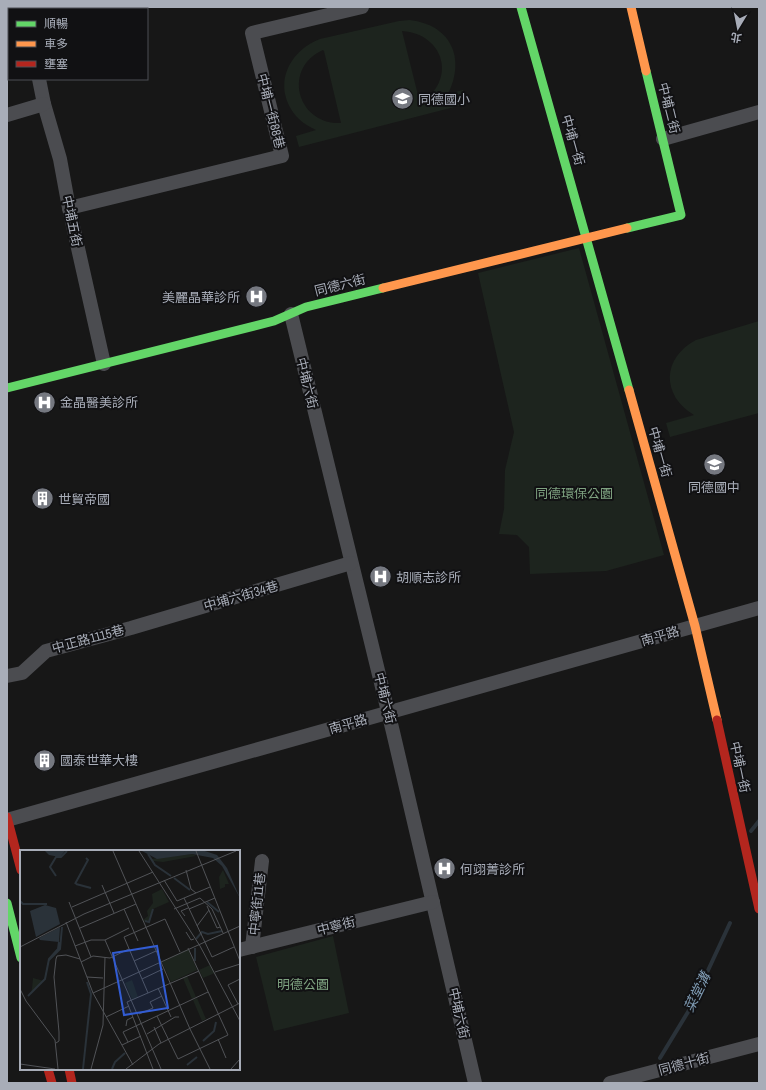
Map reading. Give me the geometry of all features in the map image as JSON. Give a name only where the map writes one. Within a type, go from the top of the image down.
[{"type":"street","name":"中埔一街88巷","points":[[69,208],[282,156],[252,33],[362,7]]},
{"type":"street","name":"中埔一街","points":[[521,7],[695,626],[759,909]]},
{"type":"street","name":"中埔二街","points":[[631,7],[681,215]]},
{"type":"street","name":"中埔五街","points":[[39,80],[44,104],[60,159],[69,208],[104,364]]},
{"type":"street","points":[[7,115],[44,104]]},
{"type":"street","points":[[663,139],[759,112]]},
{"type":"street","name":"同德六街","points":[[7,388],[274,321],[306,307],[681,215]]},
{"type":"street","name":"中埔六街","points":[[291,314],[434,902],[475,1083]]},
{"type":"street","name":"中埔六街34巷","points":[[131,628],[351,563]]},
{"type":"street","name":"南平路","points":[[7,819],[759,608]]},
{"type":"street","name":"中正路1115巷","points":[[7,676],[22,673],[46,651],[131,628]]},
{"type":"street","points":[[7,819],[20,866]]},
{"type":"street","name":"中寧街11巷","points":[[246,948],[262,861]]},
{"type":"street","name":"中寧街","points":[[246,948],[434,902]]},
{"type":"street","points":[[7,903],[20,954]]},
{"type":"street","name":"同德十街","points":[[610,1083],[759,1044]]},
{"type":"street","points":[[48,1070],[52,1083]]},
{"type":"street","points":[[69,1070],[72,1083]]},
{"type":"green space","points":[[410,20],[424,23],[436,29],[445,36],[451,45],[455,56],[453,81],[448,94],[463,90],[466,104],[299,147],[296,136],[316,130],[299,119],[290,108],[286,96],[284,84],[286,73],[291,62],[298,53],[308,45],[320,39],[399,21]],"holes":[[[402,31],[417,34],[428,40],[436,49],[441,60],[442,71],[439,83],[432,94],[420,103]],[[323,50],[324,51],[341,123],[326,121],[314,115],[305,106],[300,94],[299,82],[302,69],[310,58]]]},
{"type":"green space","name":"同德環保公園","points":[[579,248],[664,555],[606,571],[530,574],[529,547],[517,535],[499,534],[504,509],[505,470],[514,432],[478,273]]},
{"type":"green space","points":[[759,321],[759,413],[670,437],[666,423],[694,415],[683,407],[671,387],[670,377],[672,366],[677,356],[696,340]]},
{"type":"green space","name":"明德公園","points":[[333,936],[349,1013],[274,1031],[256,957]]},
{"type":"waterway","name":"菜堂溝","points":[[751,831],[759,821]]},
{"type":"waterway","name":"菜堂溝","points":[[660,1058],[691,1007],[730,923]]},
{"type":"traffic: fast","points":[[521,7],[629,390]]},
{"type":"traffic: fast","points":[[627,228],[681,215],[646,71]]},
{"type":"traffic: fast","points":[[7,388],[274,321],[306,307],[383,288]]},
{"type":"traffic: fast","points":[[7,903],[20,954]]},
{"type":"traffic: slow","points":[[631,7],[646,71]]},
{"type":"traffic: slow","points":[[383,288],[627,228]]},
{"type":"traffic: slow","points":[[629,390],[695,626],[717,720]]},
{"type":"traffic: jam","points":[[717,720],[759,909]]},
{"type":"traffic: jam","points":[[7,817],[20,866]]},
{"type":"traffic: jam","points":[[48,1070],[52,1083]]},
{"type":"traffic: jam","points":[[69,1070],[72,1083]]},
{"type":"place","name":"同德國小","points":[[403,99]]},
{"type":"place","name":"美麗晶華診所","points":[[256,297]]},
{"type":"place","name":"金晶醫美診所","points":[[45,402]]},
{"type":"place","name":"同德國中","points":[[714,465]]},
{"type":"place","name":"世貿帝國","points":[[43,499]]},
{"type":"place","name":"胡順志診所","points":[[381,577]]},
{"type":"place","name":"國泰世華大樓","points":[[44,760]]},
{"type":"place","name":"何翊菁診所","points":[[445,869]]}]
